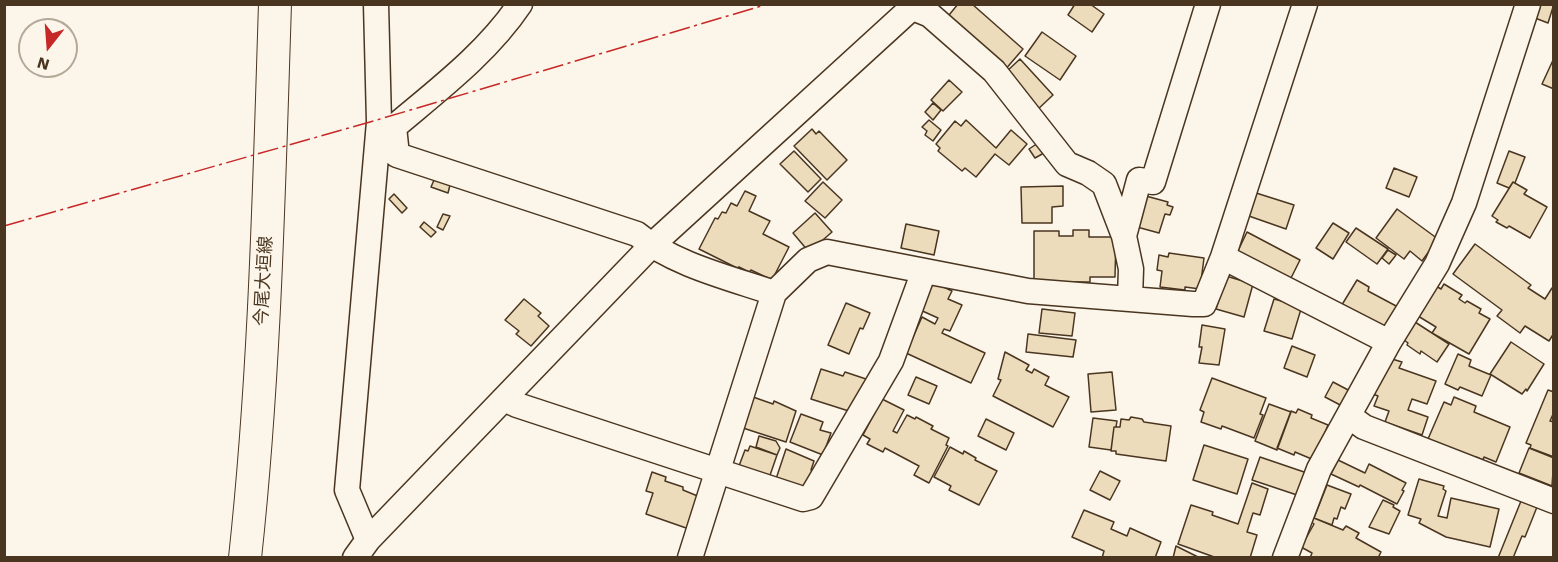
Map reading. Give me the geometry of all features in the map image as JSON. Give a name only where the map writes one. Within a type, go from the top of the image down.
[{"type":"main road","name":"今尾大垣線","points":[[245,558],[252,495],[266,250],[275,4]]},
{"type":"street","points":[[361,549],[347,490],[379,122],[376,4]]},
{"type":"street","points":[[520,4],[506,26],[471,61],[394,127],[397,155],[637,234],[651,246],[674,258],[774,293]]},
{"type":"street","points":[[1124,236],[1139,180],[1153,182],[1208,4]]},
{"type":"street","points":[[690,558],[774,293],[808,260],[827,252],[1028,291],[1204,304],[1223,257],[1305,4]]},
{"type":"street","points":[[1285,558],[1319,469],[1389,342],[1437,264],[1464,203],[1528,4]]},
{"type":"street","points":[[361,549],[651,246],[915,6],[930,15],[994,71],[1067,164],[1088,173],[1104,184],[1124,236],[1131,269],[1130,298]]},
{"type":"street","points":[[1223,257],[1389,342]]},
{"type":"street","points":[[504,399],[803,499],[812,497],[891,361],[924,271]]},
{"type":"street","points":[[1349,416],[1364,427],[1554,501]]},
{"type":"building","points":[[958,4],[972,4],[1023,49],[1004,71],[945,20]]},
{"type":"building","points":[[1075,4],[1090,4],[1104,14],[1092,32],[1068,15]]},
{"type":"building","points":[[1540,4],[1554,4],[1548,23],[1535,18]]},
{"type":"building","points":[[1042,32],[1076,56],[1060,80],[1025,56]]},
{"type":"building","points":[[1554,58],[1554,89],[1542,84]]},
{"type":"building","points":[[1020,59],[1053,95],[1036,111],[1006,72]]},
{"type":"building","points":[[949,80],[962,92],[943,111],[931,100]]},
{"type":"building","points":[[933,103],[941,110],[933,120],[925,112]]},
{"type":"building","points":[[929,120],[941,130],[933,141],[925,135],[927,131],[922,127]]},
{"type":"building","points":[[966,120],[996,148],[1011,130],[1027,144],[1009,165],[995,154],[976,177],[965,168],[962,171],[938,151],[940,148],[936,144],[955,121],[961,126]]},
{"type":"building","points":[[812,129],[816,134],[819,131],[847,160],[827,180],[794,146]]},
{"type":"building","points":[[1038,143],[1044,153],[1035,158],[1029,149]]},
{"type":"building","points":[[794,151],[821,179],[808,192],[780,164]]},
{"type":"building","points":[[1509,151],[1525,157],[1515,183],[1513,182],[1509,188],[1497,183]]},
{"type":"building","points":[[1394,168],[1417,177],[1409,197],[1386,188]]},
{"type":"building","points":[[434,180],[450,185],[448,193],[431,187]]},
{"type":"building","points":[[823,182],[842,200],[825,218],[805,201]]},
{"type":"building","points":[[1513,182],[1527,190],[1524,194],[1547,207],[1530,238],[1509,226],[1507,228],[1496,222],[1498,220],[1492,216]]},
{"type":"building","points":[[1063,186],[1063,206],[1052,207],[1052,223],[1022,223],[1021,187]]},
{"type":"building","points":[[745,191],[756,196],[749,211],[770,221],[763,234],[789,247],[772,280],[751,270],[749,272],[737,268],[699,249],[715,218],[718,219],[722,212],[726,213],[731,203],[737,206]]},
{"type":"building","points":[[1253,192],[1294,205],[1286,229],[1246,215]]},
{"type":"building","points":[[394,194],[407,208],[402,213],[389,199]]},
{"type":"building","points":[[1146,196],[1168,202],[1167,205],[1173,207],[1170,215],[1165,214],[1159,233],[1137,227]]},
{"type":"building","points":[[1397,209],[1438,239],[1422,261],[1410,251],[1404,259],[1376,238]]},
{"type":"building","points":[[815,213],[832,232],[809,252],[793,233]]},
{"type":"building","points":[[443,214],[450,216],[443,230],[437,227]]},
{"type":"building","points":[[424,222],[436,232],[431,237],[420,227]]},
{"type":"building","points":[[1333,223],[1349,233],[1333,259],[1316,248]]},
{"type":"building","points":[[906,224],[939,231],[934,255],[901,248]]},
{"type":"building","points":[[1356,228],[1388,249],[1377,264],[1346,242]]},
{"type":"building","points":[[1073,230],[1089,230],[1089,237],[1116,237],[1115,277],[1090,277],[1090,282],[1034,282],[1034,231],[1059,231],[1059,236],[1073,236]]},
{"type":"building","points":[[1247,232],[1300,260],[1289,282],[1236,255]]},
{"type":"building","points":[[1475,244],[1531,285],[1528,288],[1545,299],[1552,288],[1554,289],[1554,333],[1549,341],[1525,326],[1520,333],[1497,316],[1502,310],[1453,274]]},
{"type":"building","points":[[1388,250],[1396,255],[1389,264],[1382,258]]},
{"type":"building","points":[[1169,253],[1204,258],[1200,289],[1160,287],[1162,271],[1157,270],[1159,255],[1168,257]]},
{"type":"building","points":[[1226,276],[1253,284],[1244,317],[1216,309]]},
{"type":"building","points":[[1357,280],[1369,287],[1368,291],[1398,307],[1383,334],[1340,308]]},
{"type":"building","points":[[931,281],[952,291],[948,299],[962,305],[950,331],[944,329],[942,333],[985,353],[971,383],[906,353],[922,317],[935,324],[938,318],[918,309]]},
{"type":"building","points":[[1444,284],[1462,295],[1459,299],[1481,309],[1479,313],[1490,319],[1469,354],[1432,333],[1436,327],[1418,316],[1436,286],[1441,289]]},
{"type":"building","points":[[524,299],[541,313],[538,316],[549,326],[531,346],[516,334],[519,331],[505,320]]},
{"type":"building","points":[[1274,299],[1296,305],[1301,309],[1292,339],[1264,331]]},
{"type":"building","points":[[846,303],[870,313],[863,329],[860,328],[849,354],[828,345]]},
{"type":"building","points":[[1042,309],[1075,313],[1072,336],[1039,333]]},
{"type":"building","points":[[1415,322],[1449,344],[1437,362],[1421,351],[1420,354],[1404,340]]},
{"type":"building","points":[[1202,325],[1225,329],[1219,365],[1199,363]]},
{"type":"building","points":[[1028,334],[1076,340],[1073,357],[1026,352]]},
{"type":"building","points":[[1511,342],[1544,364],[1527,391],[1526,389],[1522,394],[1490,374]]},
{"type":"building","points":[[1292,346],[1315,355],[1307,377],[1284,368]]},
{"type":"building","points":[[1005,352],[1029,365],[1026,370],[1032,373],[1034,369],[1049,377],[1045,385],[1069,397],[1053,427],[993,396],[1001,380],[998,379]]},
{"type":"building","points":[[1458,354],[1471,360],[1469,366],[1491,375],[1482,396],[1445,384]]},
{"type":"building","points":[[1392,359],[1402,362],[1399,368],[1436,381],[1427,404],[1412,399],[1408,410],[1428,417],[1422,435],[1385,422],[1389,411],[1374,406],[1378,396],[1373,394]]},
{"type":"building","points":[[821,369],[843,376],[845,372],[866,379],[855,413],[811,399]]},
{"type":"building","points":[[1112,372],[1116,410],[1091,412],[1088,374]]},
{"type":"building","points":[[916,377],[937,386],[929,404],[908,395]]},
{"type":"building","points":[[1212,378],[1266,398],[1260,414],[1263,415],[1254,438],[1222,426],[1221,429],[1201,422],[1204,412],[1200,410]]},
{"type":"building","points":[[1333,382],[1352,392],[1344,407],[1325,397]]},
{"type":"building","points":[[1548,390],[1554,392],[1554,412],[1550,421],[1554,422],[1554,457],[1530,448],[1531,445],[1526,443]]},
{"type":"building","points":[[753,397],[773,404],[774,401],[796,411],[786,442],[743,428]]},
{"type":"building","points":[[1454,397],[1476,406],[1474,412],[1510,427],[1496,462],[1484,457],[1483,460],[1476,457],[1475,460],[1428,439],[1444,402],[1451,405]]},
{"type":"building","points":[[882,399],[904,410],[893,431],[897,433],[907,415],[933,426],[931,429],[949,438],[946,445],[948,446],[929,483],[914,475],[919,466],[885,448],[883,452],[867,444],[870,439],[863,435]]},
{"type":"building","points":[[1269,404],[1291,412],[1277,450],[1255,441]]},
{"type":"building","points":[[1298,409],[1312,415],[1311,418],[1328,425],[1314,460],[1277,448],[1291,411],[1296,413]]},
{"type":"building","points":[[801,414],[823,422],[820,430],[831,433],[823,455],[790,442]]},
{"type":"building","points":[[1131,417],[1142,419],[1144,422],[1171,426],[1166,461],[1116,454],[1116,451],[1111,451],[1114,427],[1120,427],[1121,419],[1129,420]]},
{"type":"building","points":[[1093,418],[1117,421],[1111,450],[1089,447]]},
{"type":"building","points":[[986,419],[1014,433],[1006,450],[978,436]]},
{"type":"building","points":[[759,436],[776,441],[780,448],[777,455],[756,447]]},
{"type":"building","points":[[1204,445],[1248,459],[1237,494],[1193,480]]},
{"type":"building","points":[[750,446],[777,455],[768,481],[739,466],[745,450],[748,451]]},
{"type":"building","points":[[950,447],[963,454],[964,451],[976,458],[975,460],[997,471],[979,505],[949,490],[951,486],[934,477]]},
{"type":"building","points":[[1529,448],[1554,458],[1552,486],[1519,473]]},
{"type":"building","points":[[786,449],[814,461],[811,470],[817,472],[802,495],[776,479]]},
{"type":"building","points":[[1260,457],[1307,473],[1300,496],[1252,480]]},
{"type":"building","points":[[1338,460],[1365,473],[1369,464],[1406,483],[1397,504],[1360,485],[1359,487],[1331,474]]},
{"type":"building","points":[[1100,471],[1120,481],[1110,500],[1090,490]]},
{"type":"building","points":[[652,472],[666,477],[665,481],[683,487],[683,490],[700,497],[689,529],[646,514],[653,493],[646,491]]},
{"type":"building","points":[[1419,479],[1444,486],[1443,489],[1446,491],[1438,516],[1447,518],[1451,498],[1499,509],[1490,547],[1446,537],[1419,523],[1421,519],[1408,515]]},
{"type":"building","points":[[1252,483],[1268,489],[1260,515],[1253,513],[1247,532],[1257,535],[1250,558],[1217,558],[1178,544],[1191,505],[1238,524]]},
{"type":"building","points":[[1327,485],[1351,494],[1345,509],[1341,507],[1332,525],[1314,518]]},
{"type":"building","points":[[1383,500],[1400,511],[1389,534],[1369,527]]},
{"type":"building","points":[[1521,501],[1537,507],[1525,537],[1522,536],[1513,558],[1498,558]]},
{"type":"building","points":[[1084,510],[1114,522],[1111,529],[1127,536],[1130,528],[1161,542],[1155,558],[1102,558],[1104,551],[1072,537]]},
{"type":"building","points":[[1314,514],[1314,518],[1343,530],[1346,526],[1359,533],[1356,538],[1381,552],[1378,558],[1310,558],[1312,553],[1301,547],[1314,524],[1310,521]]},
{"type":"building","points":[[1176,546],[1200,558],[1173,558]]},
{"type":"power","points":[[4,226],[370,122],[768,4]]}]
